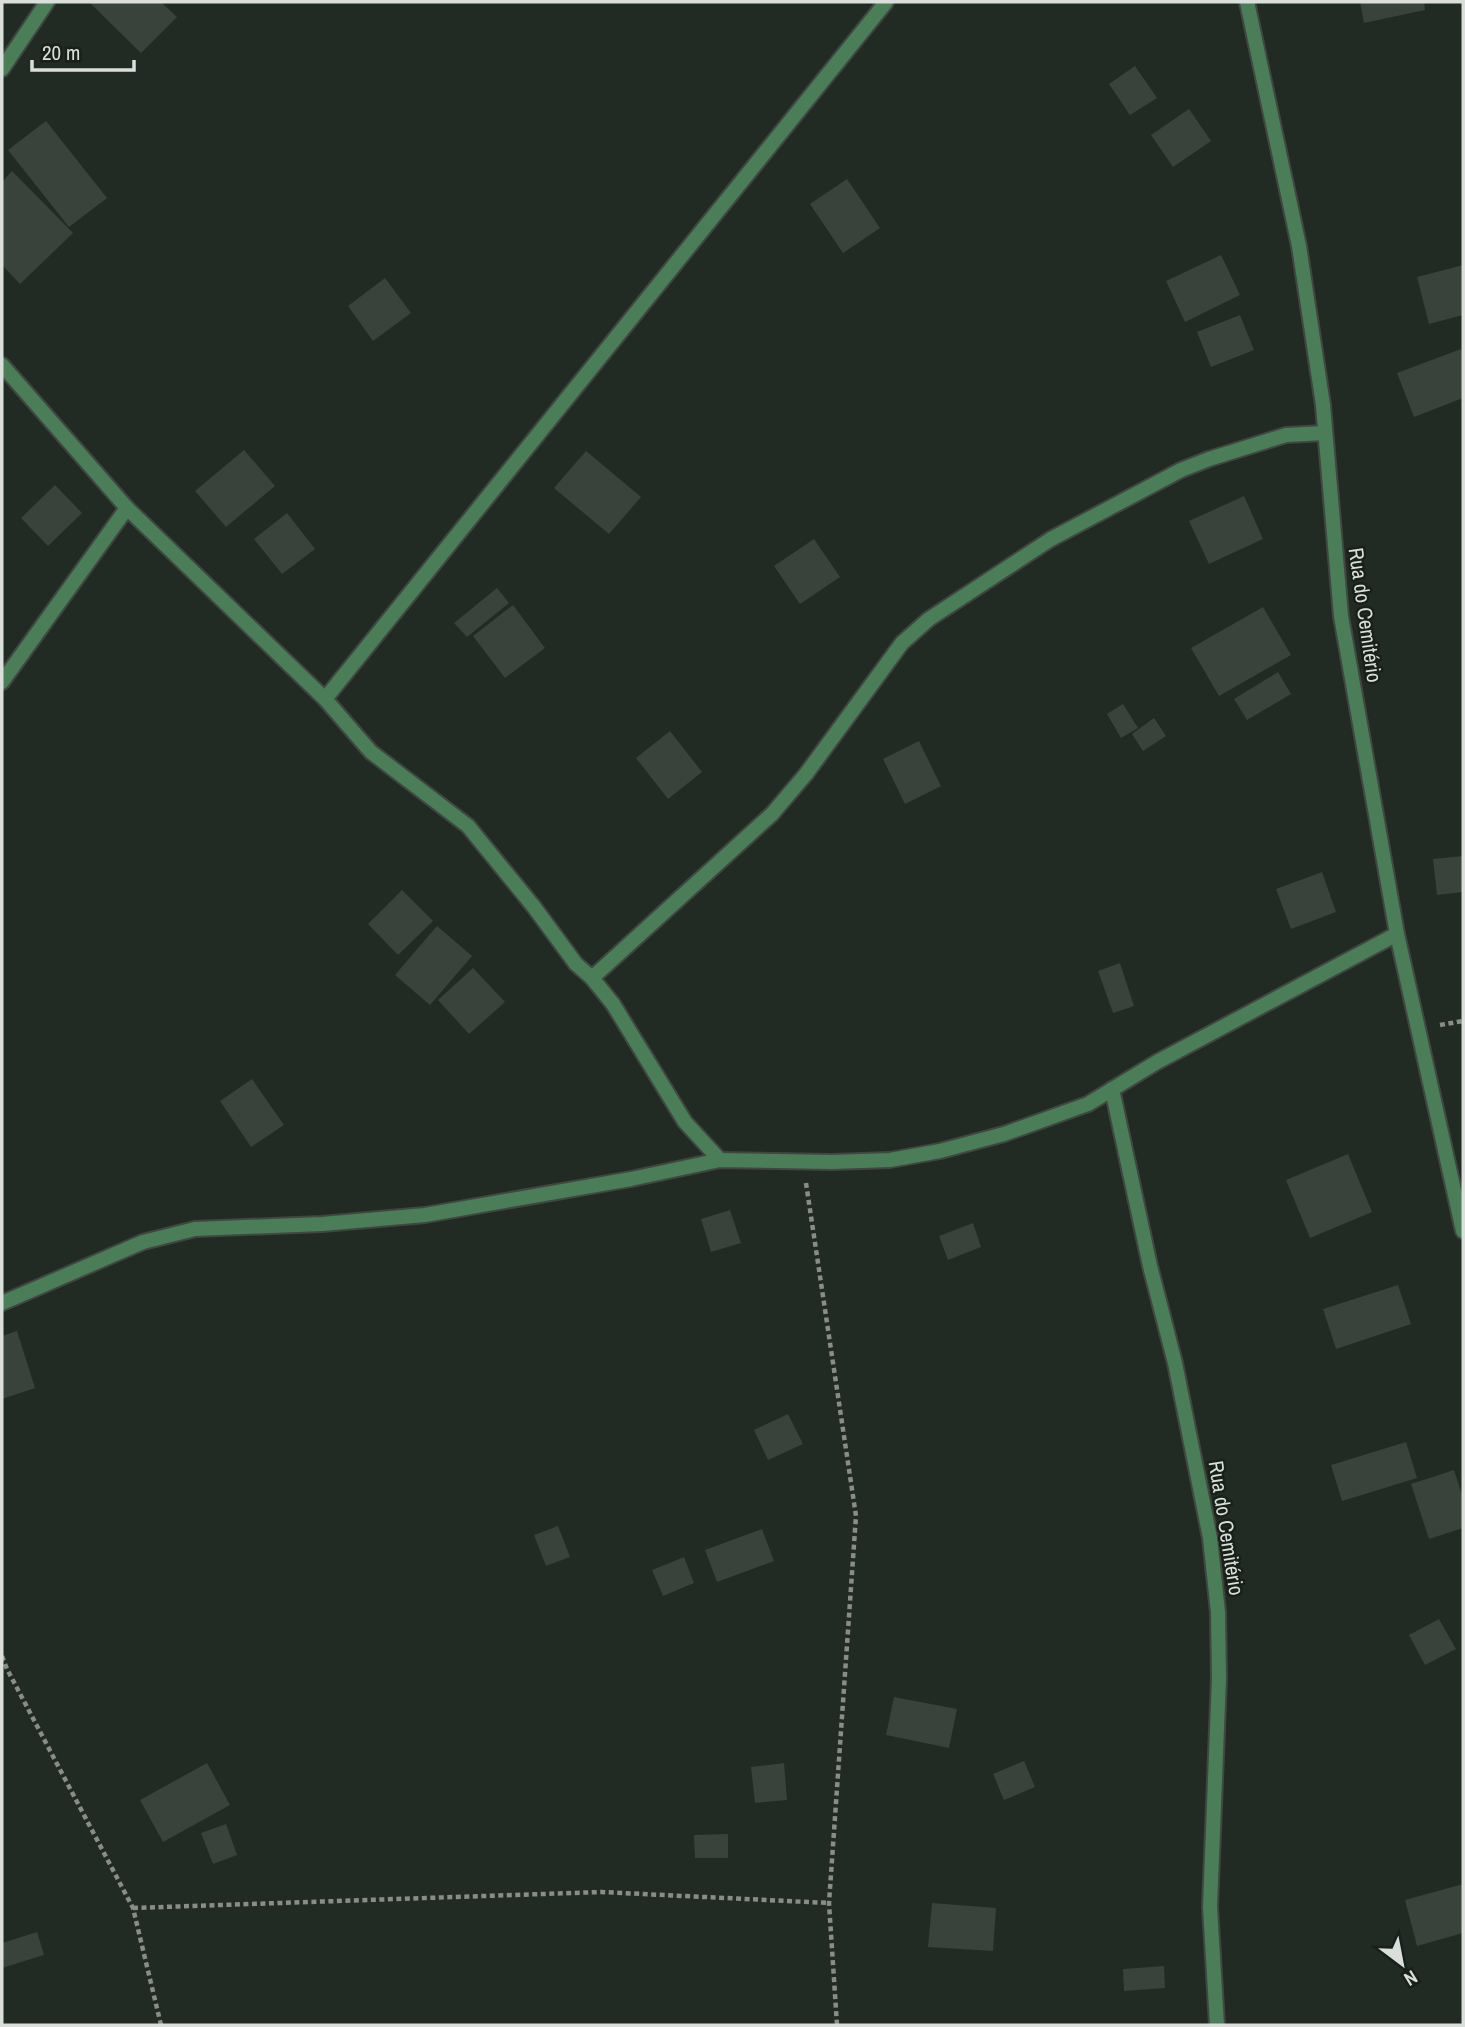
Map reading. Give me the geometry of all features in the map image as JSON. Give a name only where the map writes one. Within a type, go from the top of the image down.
[{"type":"street","points":[[2,69],[47,2]]},
{"type":"street","points":[[325,699],[886,2]]},
{"type":"street","name":"Rua do Cemitério","points":[[1247,2],[1299,246],[1325,433],[1342,616],[1397,934],[1463,1231]]},
{"type":"street","points":[[2,365],[127,508],[325,699],[371,752],[468,826],[576,964],[592,978],[623,1019],[685,1122],[720,1160]]},
{"type":"street","points":[[592,978],[772,814],[806,774],[902,643],[929,619],[1051,539],[1181,471],[1209,459],[1286,435],[1325,433]]},
{"type":"street","points":[[2,682],[127,508]]},
{"type":"street","points":[[2,1303],[144,1242],[195,1229],[322,1224],[425,1215],[619,1181],[720,1160],[890,1160],[940,1151],[1056,1117],[1088,1104],[1157,1062],[1397,934]]},
{"type":"street","name":"Rua do Cemitério","points":[[1112,1089],[1150,1266],[1175,1363],[1210,1538],[1218,1612],[1219,1665],[1210,1907],[1217,2025]]},
{"type":"path","points":[[802,1161],[856,1516],[829,1903],[837,2025]]},
{"type":"path","points":[[2,1656],[133,1908],[161,2025]]},
{"type":"path","points":[[133,1908],[601,1892],[829,1903]]},
{"type":"building","points":[[89,2],[161,2],[177,17],[141,53]]},
{"type":"building","points":[[1360,2],[1424,2],[1425,10],[1364,23]]},
{"type":"building","points":[[1135,66],[1157,98],[1130,115],[1109,84]]},
{"type":"building","points":[[1189,109],[1211,141],[1173,167],[1151,135]]},
{"type":"building","points":[[46,121],[107,198],[69,227],[8,150]]},
{"type":"building","points":[[12,171],[73,233],[20,284],[2,265],[2,182]]},
{"type":"building","points":[[847,179],[880,228],[843,253],[810,204]]},
{"type":"building","points":[[1221,255],[1240,295],[1185,322],[1166,281]]},
{"type":"building","points":[[1463,265],[1463,315],[1429,324],[1417,277]]},
{"type":"building","points":[[385,278],[411,313],[373,341],[348,306]]},
{"type":"building","points":[[1240,315],[1254,350],[1211,367],[1197,332]]},
{"type":"building","points":[[1461,349],[1463,398],[1414,417],[1397,373]]},
{"type":"building","points":[[244,450],[275,486],[226,527],[195,491]]},
{"type":"building","points":[[586,451],[641,497],[609,534],[554,488]]},
{"type":"building","points":[[55,485],[82,513],[48,546],[21,518]]},
{"type":"building","points":[[1244,496],[1263,539],[1209,564],[1189,521]]},
{"type":"building","points":[[287,513],[315,549],[282,574],[254,539]]},
{"type":"building","points":[[814,539],[840,577],[800,604],[774,566]]},
{"type":"building","points":[[497,588],[509,603],[467,637],[454,623]]},
{"type":"building","points":[[513,605],[545,648],[505,678],[473,636]]},
{"type":"building","points":[[1263,607],[1291,655],[1219,696],[1191,648]]},
{"type":"building","points":[[1278,672],[1291,694],[1247,720],[1234,699]]},
{"type":"building","points":[[1123,704],[1138,728],[1121,738],[1107,714]]},
{"type":"building","points":[[1154,718],[1166,736],[1143,751],[1132,734]]},
{"type":"building","points":[[670,731],[702,772],[668,799],[636,758]]},
{"type":"building","points":[[919,741],[941,786],[905,804],[883,759]]},
{"type":"building","points":[[1463,856],[1463,892],[1437,895],[1433,859]]},
{"type":"building","points":[[1322,872],[1336,912],[1291,929],[1276,889]]},
{"type":"building","points":[[402,890],[433,921],[398,955],[368,924]]},
{"type":"building","points":[[437,926],[472,956],[430,1005],[395,975]]},
{"type":"building","points":[[1120,963],[1134,1006],[1113,1013],[1098,971]]},
{"type":"building","points":[[473,968],[505,1002],[469,1034],[438,1000]]},
{"type":"building","points":[[252,1079],[284,1125],[251,1147],[220,1101]]},
{"type":"building","points":[[1348,1154],[1372,1212],[1310,1238],[1286,1180]]},
{"type":"building","points":[[730,1210],[741,1243],[711,1252],[701,1219]]},
{"type":"building","points":[[973,1223],[981,1247],[948,1260],[939,1236]]},
{"type":"building","points":[[1398,1285],[1411,1324],[1336,1349],[1323,1309]]},
{"type":"building","points":[[17,1331],[35,1388],[2,1399],[2,1336]]},
{"type":"building","points":[[788,1414],[803,1444],[768,1460],[754,1430]]},
{"type":"building","points":[[1406,1442],[1417,1478],[1342,1501],[1331,1465]]},
{"type":"building","points":[[1454,1470],[1463,1498],[1463,1528],[1429,1539],[1411,1484]]},
{"type":"building","points":[[558,1526],[570,1557],[546,1566],[534,1535]]},
{"type":"building","points":[[762,1529],[774,1561],[717,1582],[705,1550]]},
{"type":"building","points":[[684,1557],[694,1583],[663,1596],[652,1570]]},
{"type":"building","points":[[1439,1619],[1456,1649],[1425,1665],[1409,1635]]},
{"type":"building","points":[[894,1697],[957,1709],[949,1748],[886,1735]]},
{"type":"building","points":[[1024,1761],[1035,1787],[1004,1800],[993,1774]]},
{"type":"building","points":[[207,1763],[230,1805],[163,1842],[140,1800]]},
{"type":"building","points":[[784,1763],[787,1800],[755,1803],[751,1767]]},
{"type":"building","points":[[226,1824],[237,1855],[213,1864],[201,1833]]},
{"type":"building","points":[[728,1834],[728,1858],[695,1858],[694,1835]]},
{"type":"building","points":[[1463,1884],[1463,1933],[1417,1946],[1405,1900]]},
{"type":"building","points":[[932,1903],[996,1908],[993,1951],[928,1947]]},
{"type":"building","points":[[37,1932],[44,1955],[2,1968],[2,1943]]},
{"type":"building","points":[[1164,1966],[1165,1988],[1124,1991],[1123,1969]]}]
